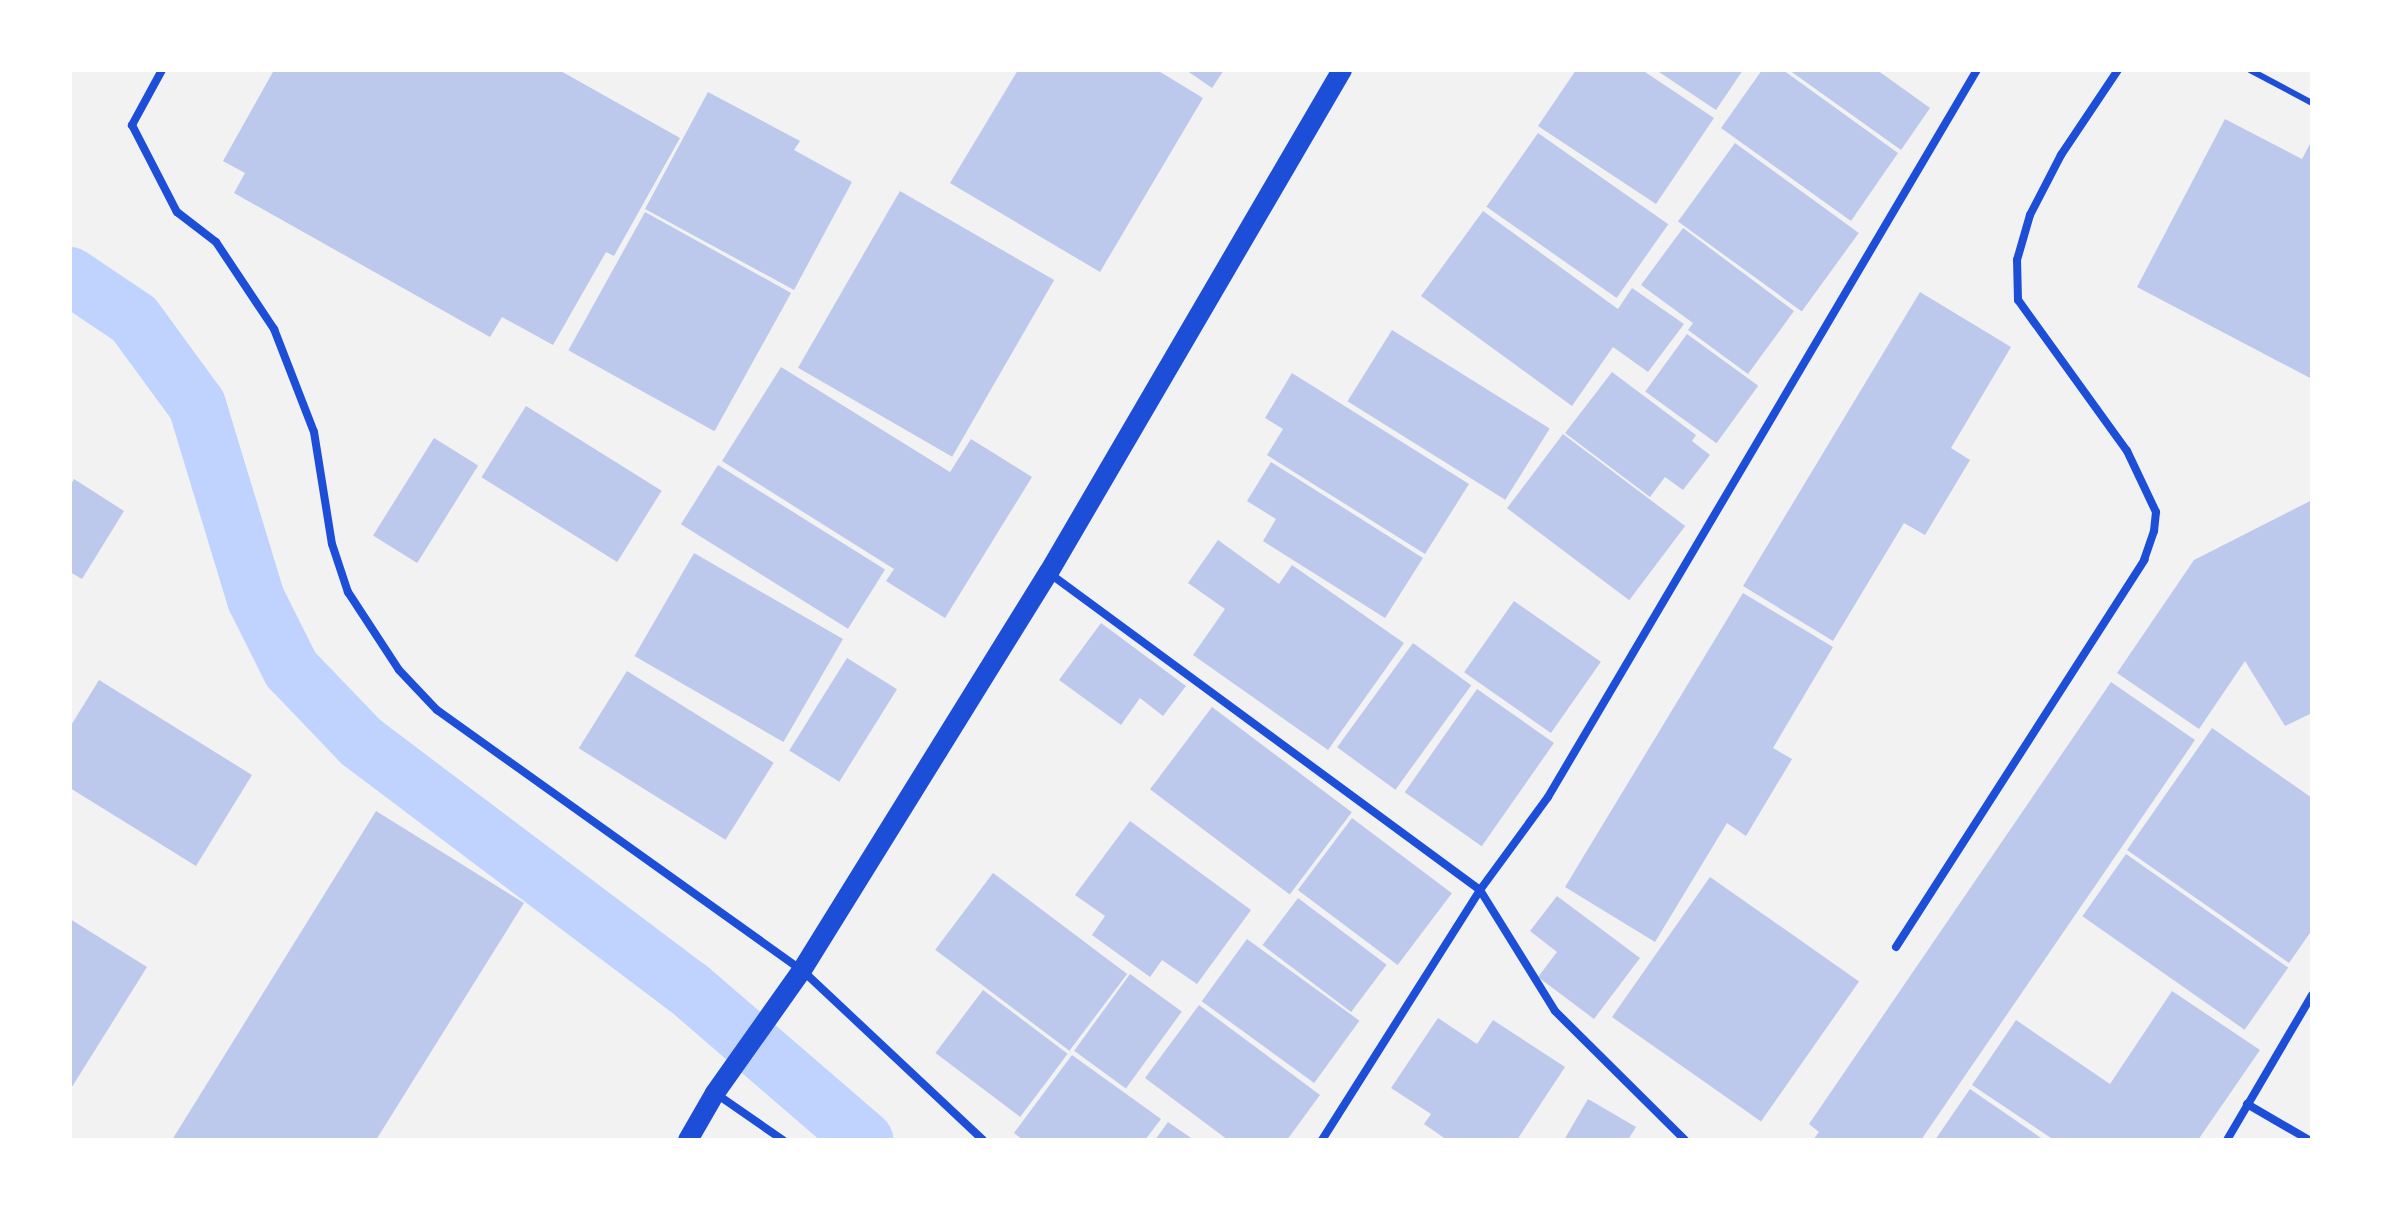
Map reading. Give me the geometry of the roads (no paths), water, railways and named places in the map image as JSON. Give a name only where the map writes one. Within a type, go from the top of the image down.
[{"type":"main road","points":[[688,1140],[734,1064],[802,970],[1049,572],[1342,70]]},
{"type":"street","points":[[162,70],[132,125],[177,212],[216,242],[274,329],[314,432],[332,544],[348,592],[371,632],[437,710],[802,970],[983,1140]]},
{"type":"street","points":[[1322,1140],[1480,890],[1548,797],[1977,70]]},
{"type":"street","points":[[1896,947],[2144,560],[2154,531],[2156,512],[2127,451],[2018,300],[2017,260],[2030,215],[2061,155],[2118,70]]},
{"type":"street","points":[[1049,572],[1480,890],[1555,1011],[1685,1140]]},
{"type":"street","points":[[2227,1140],[2312,995]]},
{"type":"street","points":[[715,1093],[783,1140]]},
{"type":"street","points":[[2247,1104],[2309,1140]]},
{"type":"lane","points":[[2250,70],[2312,103]]},
{"type":"waterway","points":[[70,276],[134,319],[197,405],[256,599],[291,669],[361,742],[688,988],[864,1140]]}]
